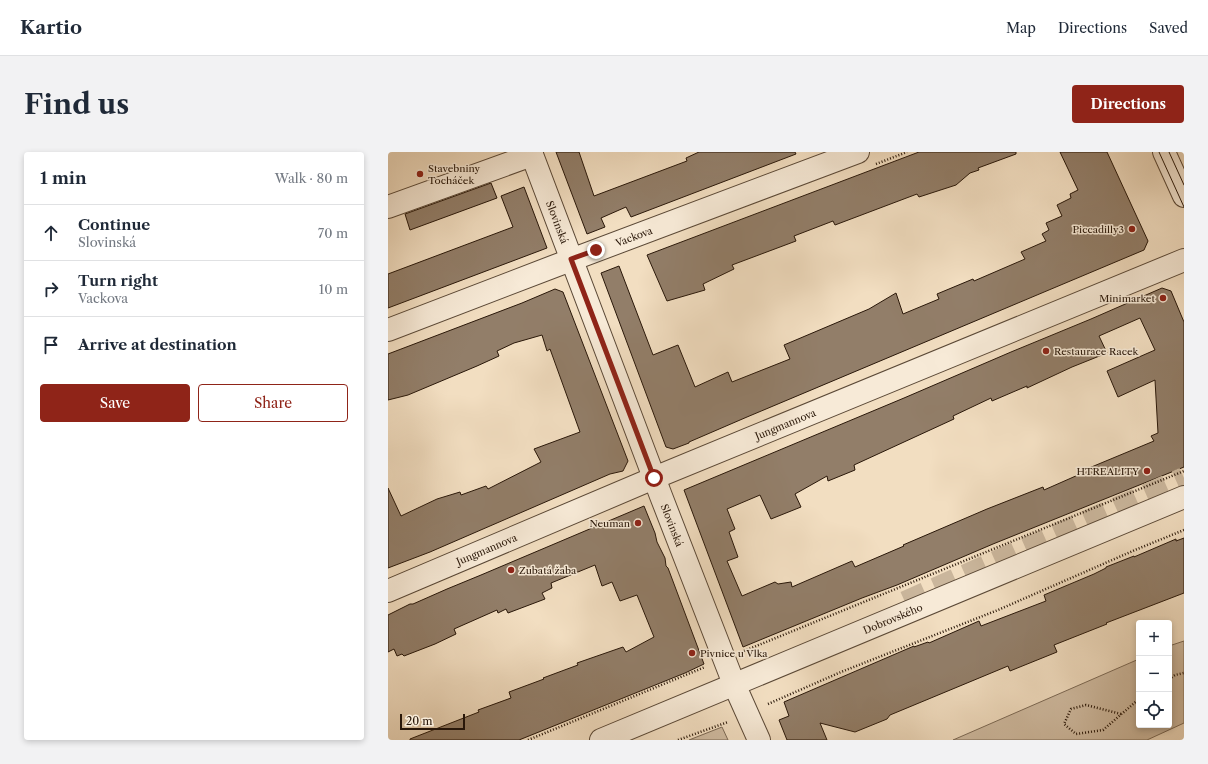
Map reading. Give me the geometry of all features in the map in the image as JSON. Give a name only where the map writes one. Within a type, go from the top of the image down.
[{"type":"street","name":"Vackova","points":[[388,330],[571,259],[858,152]]},
{"type":"street","points":[[1164,152],[1184,196]]},
{"type":"street","name":"Slovinská","points":[[532,153],[654,478],[734,684],[759,740]]},
{"type":"street","points":[[388,207],[532,153]]},
{"type":"street","name":"Jungmannova","points":[[388,591],[654,478],[1184,260]]},
{"type":"street","name":"Dobrovského","points":[[601,740],[1184,497]]},
{"type":"path","points":[[742,652],[1184,471]]},
{"type":"path","points":[[767,705],[841,672],[998,610],[1184,530]]},
{"type":"path","points":[[528,740],[711,664]]},
{"type":"path","points":[[1172,677],[1184,673]]},
{"type":"path","points":[[1121,714],[1086,705],[1071,709],[1064,724],[1076,734],[1103,730],[1136,702]]},
{"type":"path","points":[[678,740],[731,721]]},
{"type":"shaded area","points":[[1184,641],[1184,723],[1147,740],[953,740],[1136,660],[1136,728],[1172,728],[1172,645]]},
{"type":"shaded area","points":[[722,727],[728,740],[689,740]]},
{"type":"building","points":[[556,152],[579,152],[594,196],[687,161],[686,158],[699,152],[795,152],[796,154],[631,217],[626,207],[601,218],[605,227],[587,234]]},
{"type":"building","points":[[919,152],[1016,152],[1016,154],[978,168],[979,170],[970,173],[956,185],[919,197],[917,194],[835,225],[833,221],[794,236],[796,241],[732,265],[734,269],[703,284],[705,290],[667,301],[647,255]]},
{"type":"building","points":[[1060,152],[1107,152],[1148,241],[1144,250],[747,417],[689,443],[673,449],[666,447],[601,273],[619,266],[653,355],[678,345],[695,387],[728,372],[732,382],[790,359],[784,345],[869,309],[896,293],[903,314],[939,299],[937,294],[973,279],[974,281],[1025,259],[1021,252],[1046,241],[1042,234],[1049,230],[1046,223],[1062,216],[1057,205],[1071,198],[1070,194],[1078,190]]},
{"type":"building","points":[[491,183],[497,198],[410,230],[405,214]]},
{"type":"building","points":[[524,187],[547,248],[388,308],[388,274],[513,227],[501,196]]},
{"type":"building","points":[[1162,288],[1171,291],[1184,322],[1184,467],[743,647],[684,490]],"holes":[[[1140,318],[1155,350],[1107,371],[1118,397],[1155,380],[1158,433],[1151,436],[1154,441],[1077,473],[1078,475],[1044,490],[1043,487],[987,509],[855,567],[852,561],[792,587],[791,582],[778,584],[775,582],[742,596],[727,561],[738,557],[729,532],[735,529],[727,509],[760,495],[771,519],[801,507],[795,494],[827,476],[828,481],[855,470],[854,465],[954,419],[953,416],[991,398],[992,401],[1027,386],[1027,388],[1072,367],[1107,353],[1099,336]]]},
{"type":"building","points":[[555,289],[563,292],[628,461],[623,471],[610,474],[430,552],[388,568],[388,488],[401,516],[437,499],[460,492],[461,495],[486,486],[488,489],[541,462],[534,449],[580,432],[550,349],[547,351],[542,335],[514,343],[497,351],[499,356],[477,366],[408,395],[388,400],[388,354]]},
{"type":"building","points":[[644,506],[704,664],[519,740],[410,740],[479,712],[478,710],[511,698],[509,692],[578,665],[577,663],[623,647],[626,652],[654,637],[637,595],[620,601],[612,582],[602,586],[595,565],[551,583],[552,588],[542,593],[545,599],[508,613],[506,609],[498,613],[497,610],[454,629],[456,634],[404,656],[402,654],[397,656],[394,649],[388,652],[388,615],[410,604]]},
{"type":"building","points":[[1184,538],[1184,593],[1054,645],[1057,652],[1010,671],[1008,666],[890,715],[887,719],[855,732],[820,723],[827,740],[787,740],[779,720],[789,716],[784,702],[914,646],[929,643],[979,621],[981,626],[1046,601],[1044,595],[1094,574],[1106,567],[1176,539],[1176,541]]},
{"type":"tunnel","points":[[905,602],[1184,478]]},
{"type":"tram line","points":[[1159,152],[1184,207]]},
{"type":"tram line","points":[[1169,152],[1184,185]]},
{"type":"place","name":"Stavebniny Tocháček","points":[[420,174]]},
{"type":"place","name":"Piccadilly3","points":[[1132,229]]},
{"type":"place","name":"Minimarket","points":[[1163,298]]},
{"type":"place","name":"Restaurace Racek","points":[[1046,351]]},
{"type":"place","name":"HTREALITY","points":[[1147,471]]},
{"type":"place","name":"Neuman","points":[[638,523]]},
{"type":"place","name":"Zubatá žaba","points":[[511,570]]},
{"type":"place","name":"Pivnice u Vlka","points":[[692,653]]},
{"type":"route","points":[[596,250],[571,259],[654,478]]}]
